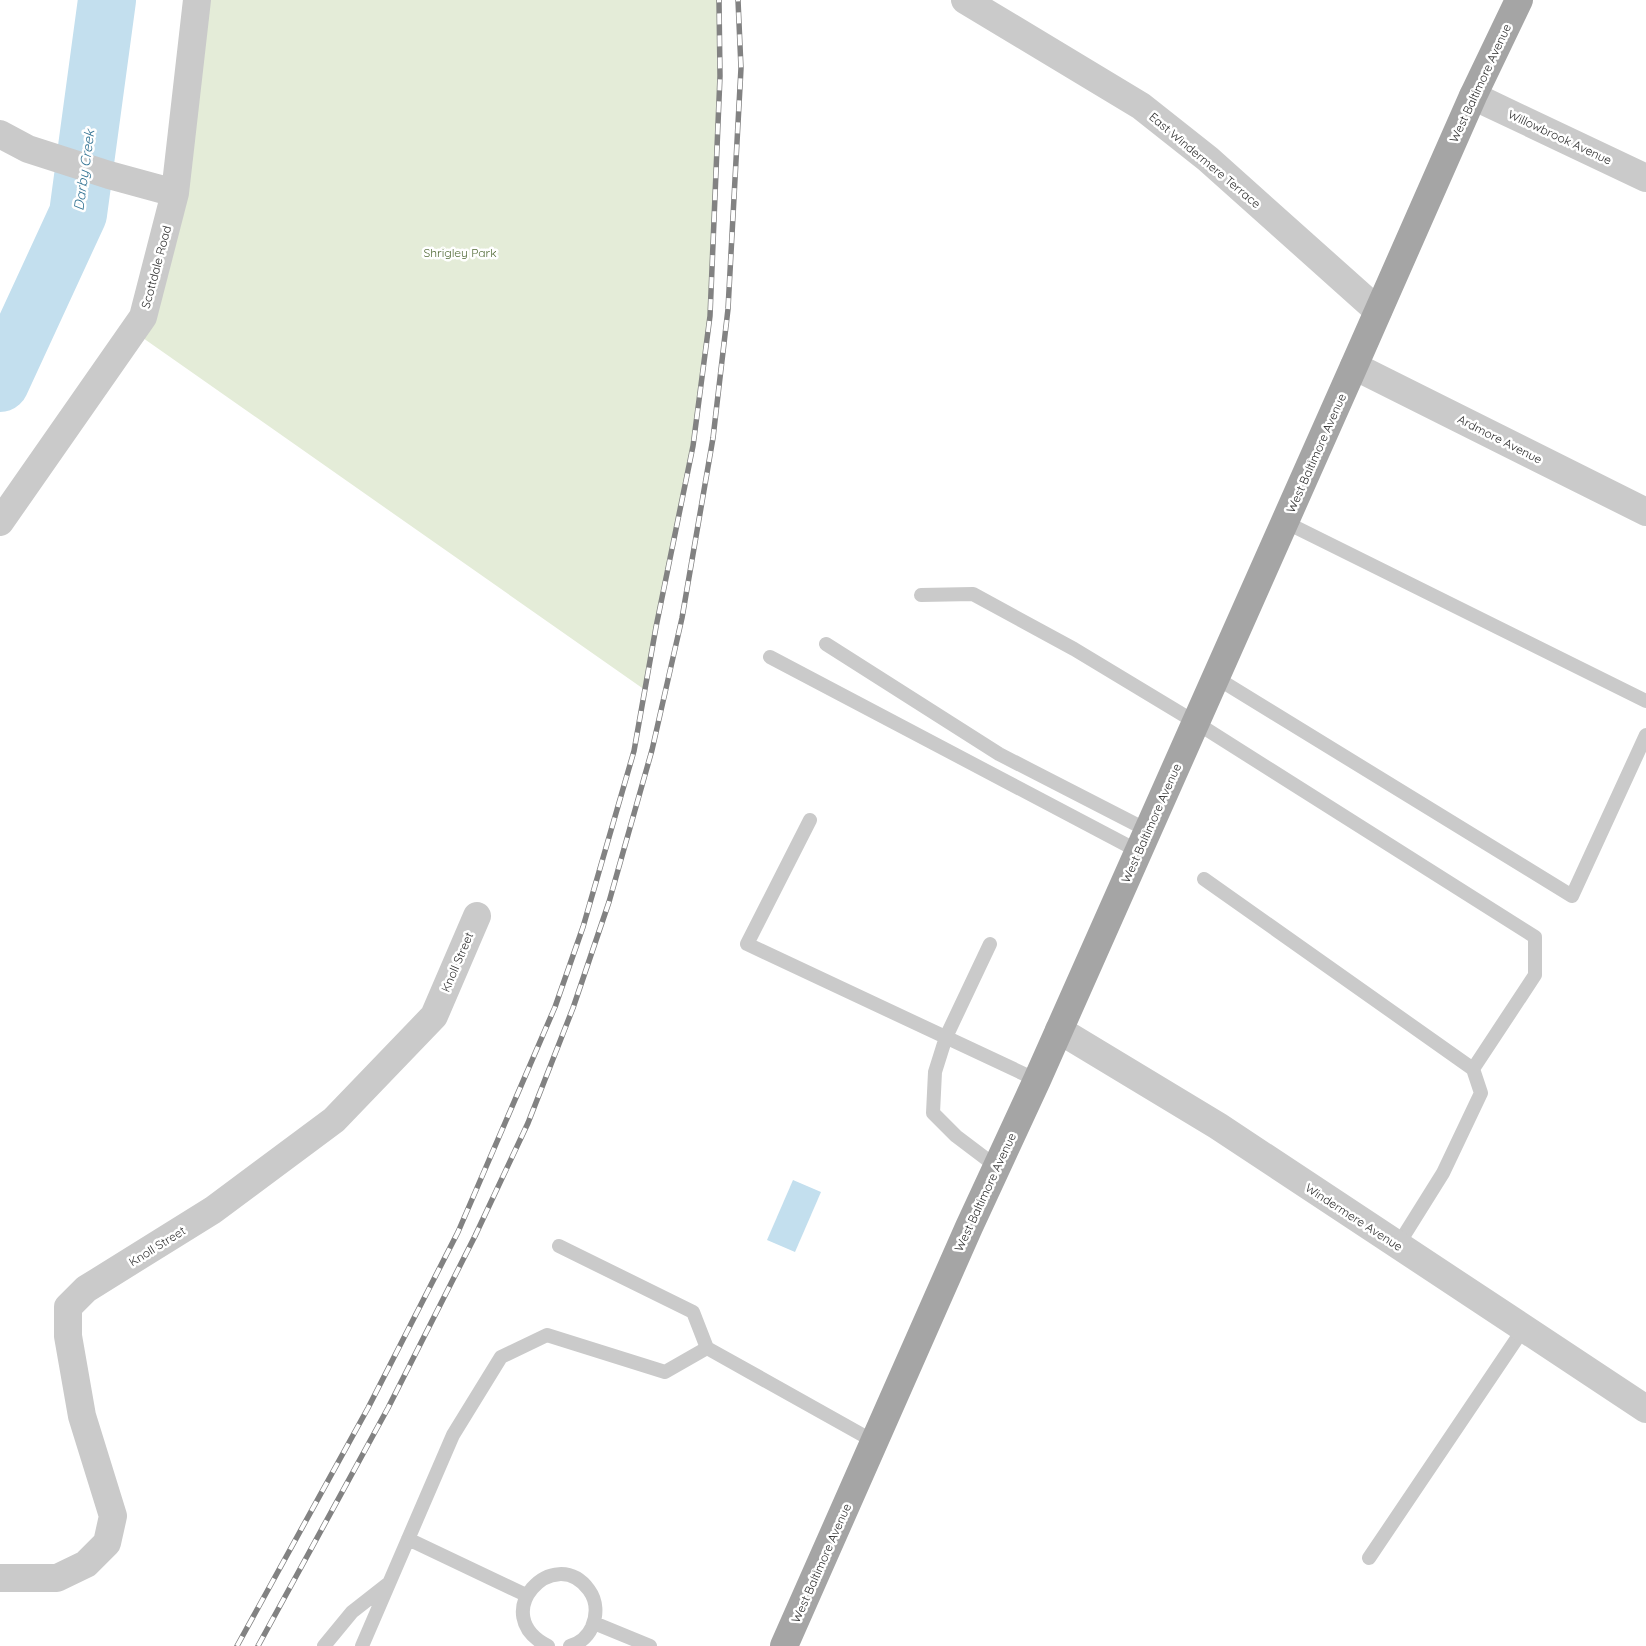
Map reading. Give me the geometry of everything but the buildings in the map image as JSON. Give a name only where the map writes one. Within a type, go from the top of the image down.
[{"type":"main road","name":"West Baltimore Avenue","points":[[784,1646],[1473,96],[1519,0]]},
{"type":"street","name":"Scottdale Road","points":[[0,522],[143,317],[163,189],[197,0]]},
{"type":"street","name":"East Windermere Terrace","points":[[965,0],[1141,106],[1208,159],[1378,311]]},
{"type":"street","name":"Willowbrook Avenue","points":[[1473,96],[1646,178]]},
{"type":"street","points":[[0,134],[28,149],[109,175],[163,189]]},
{"type":"street","name":"Ardmore Avenue","points":[[1354,366],[1646,512]]},
{"type":"street","name":"Knoll Street","points":[[0,1578],[57,1578],[86,1564],[107,1542],[113,1516],[82,1416],[68,1336],[68,1307],[86,1288],[214,1210],[334,1120],[434,1016],[477,916]]},
{"type":"street","name":"Windermere Avenue","points":[[1059,1030],[1218,1126],[1646,1409]]},
{"type":"lane","points":[[1285,522],[1646,701]]},
{"type":"lane","points":[[921,595],[973,594],[1074,649],[1195,722],[1535,937],[1536,975],[1473,1069]]},
{"type":"lane","points":[[826,644],[999,754],[1143,841]]},
{"type":"lane","points":[[770,657],[1143,841]]},
{"type":"lane","points":[[1215,677],[1572,896],[1646,735]]},
{"type":"lane","points":[[810,820],[747,944],[1037,1080]]},
{"type":"lane","points":[[1204,879],[1473,1069],[1481,1093],[1443,1173],[1398,1245]]},
{"type":"lane","points":[[990,944],[946,1038],[936,1072],[933,1113],[956,1136],[997,1168]]},
{"type":"lane","points":[[559,1246],[693,1312],[707,1348],[875,1442]]},
{"type":"lane","points":[[1369,1558],[1524,1328]]},
{"type":"lane","points":[[362,1646],[453,1435],[501,1357],[547,1335],[665,1372],[707,1348]]},
{"type":"lane","points":[[408,1539],[526,1595]]},
{"type":"lane","points":[[548,1646],[538,1641],[528,1632],[523,1620],[522,1607],[526,1595],[534,1585],[545,1577],[557,1574],[570,1576],[582,1582],[596,1604],[594,1623],[584,1639],[570,1646]]},
{"type":"lane","points":[[324,1646],[352,1612],[390,1582]]},
{"type":"lane","points":[[594,1623],[650,1646]]},
{"type":"green space","name":"Shrigley Park","points":[[197,0],[719,0],[720,76],[710,316],[693,446],[645,690],[133,331],[143,317]]},
{"type":"water","points":[[793,1180],[821,1192],[795,1252],[767,1240]]},
{"type":"waterway","name":"Darby Creek","points":[[0,383],[78,214],[107,0]]},
{"type":"railway","points":[[237,1646],[368,1408],[458,1232],[555,1007],[583,927],[634,751],[656,627],[693,446],[710,316],[720,76],[719,0]]},
{"type":"railway","points":[[258,1646],[388,1408],[475,1236],[528,1123],[573,1008],[609,902],[652,750],[682,618],[713,438],[728,309],[741,68],[738,0]]}]
